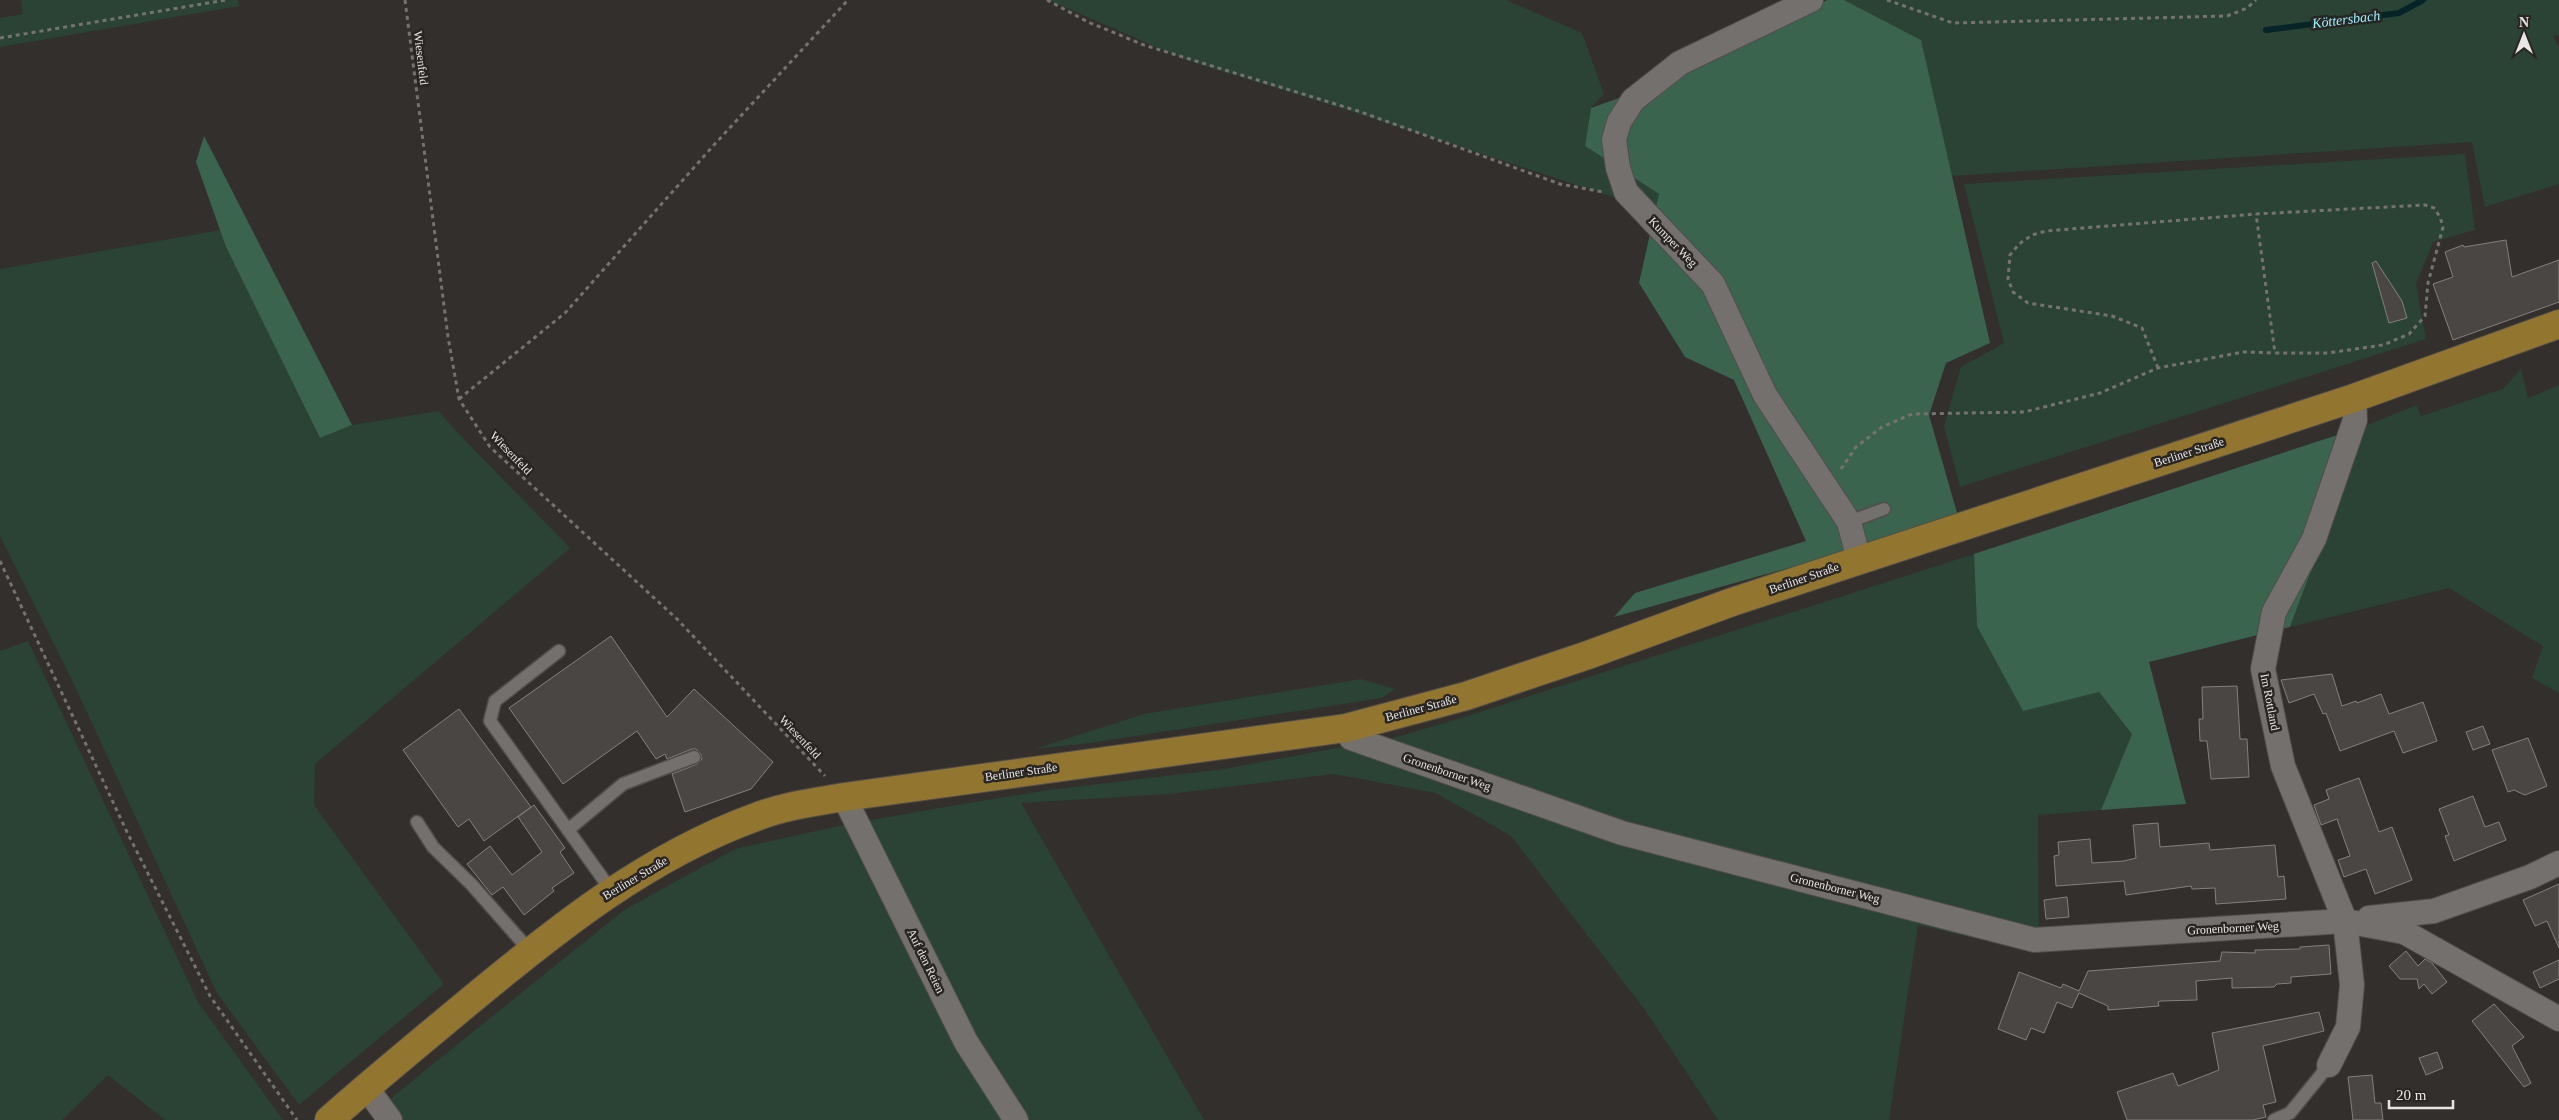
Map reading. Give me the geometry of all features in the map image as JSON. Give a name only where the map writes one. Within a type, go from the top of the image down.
[{"type":"main road","name":"Berliner Straße","points":[[329,1120],[530,951],[611,890],[688,846],[756,816],[799,804],[844,797],[1346,728],[1466,696],[1859,560],[2354,398],[2559,324]]},
{"type":"street","name":"Kumper Weg","points":[[1811,0],[1680,63],[1633,100],[1619,122],[1614,140],[1618,168],[1626,192],[1713,284],[1765,394],[1849,522],[1859,560]]},
{"type":"street","name":"Im Rottland","points":[[2345,921],[2283,766],[2264,669],[2274,612],[2314,539],[2354,420],[2354,398]]},
{"type":"street","name":"Gronenborner Weg","points":[[1346,728],[1351,738],[1622,834],[2034,940],[2345,921],[2434,911],[2530,877],[2559,863]]},
{"type":"street","name":"Auf den Reien","points":[[844,797],[966,1042],[1016,1120]]},
{"type":"street","name":"Gronenborner Weg","points":[[2345,921],[2404,932],[2559,1019]]},
{"type":"street","points":[[2329,1065],[2348,1028],[2352,985],[2345,921]]},
{"type":"street","points":[[366,1087],[390,1120]]},
{"type":"lane","points":[[1849,522],[1884,508]]},
{"type":"lane","points":[[558,651],[494,701],[490,720],[611,890]]},
{"type":"lane","points":[[568,830],[623,784],[694,757]]},
{"type":"lane","points":[[417,822],[433,847],[472,885],[530,951]]},
{"type":"lane","points":[[2274,1120],[2290,1114],[2329,1065]]},
{"type":"path","points":[[0,38],[226,0]]},
{"type":"path","name":"Wiesenfeld","points":[[405,0],[448,337],[459,400],[490,447],[677,619],[844,797]]},
{"type":"path","points":[[459,400],[565,314],[713,146],[848,0]]},
{"type":"path","points":[[1047,0],[1088,22],[1144,46],[1350,109],[1560,184],[1607,192],[1626,192]]},
{"type":"path","points":[[1887,0],[1953,23],[2227,16],[2247,8],[2256,0]]},
{"type":"path","points":[[1840,475],[1841,467],[1856,447],[1882,427],[1912,414],[2024,412],[2100,394],[2158,368],[2243,352],[2328,354],[2383,345],[2409,334],[2425,316],[2428,283],[2443,227],[2440,217],[2434,208],[2414,204],[2256,214],[2046,231],[2032,235],[2018,244],[2010,255],[2008,279],[2013,292],[2028,303],[2112,316],[2142,328],[2158,368]]},
{"type":"path","points":[[2256,214],[2275,354]]},
{"type":"path","points":[[0,561],[127,832],[210,996],[297,1120]]},
{"type":"green space","points":[[21,0],[238,0],[239,6],[0,47],[0,18],[23,14]]},
{"type":"green space","points":[[1048,0],[1506,0],[1582,33],[1604,94],[1591,108],[1585,146],[1659,194],[1656,211],[1344,109],[1186,60]]},
{"type":"green space","points":[[1827,0],[1844,0],[1921,40],[1990,343],[1946,363],[1929,415],[1959,520],[1614,617],[1635,593],[1806,541],[1734,380],[1685,357],[1639,283],[1659,194],[1585,146],[1591,108],[1675,78]]},
{"type":"green space","points":[[1844,0],[2559,0],[2559,35],[2553,36],[2559,49],[2559,184],[2485,207],[2472,142],[1950,176],[1921,40]]},
{"type":"green space","points":[[204,136],[352,425],[320,438],[226,247],[196,162]]},
{"type":"green space","points":[[2465,154],[2475,230],[2433,242],[2416,284],[2426,339],[1960,487],[1944,426],[1961,367],[2004,343],[1964,184]]},
{"type":"green space","points":[[221,230],[226,247],[320,438],[352,425],[439,411],[457,432],[570,548],[315,764],[314,805],[444,984],[299,1105],[217,993],[71,678],[0,536],[0,269]]},
{"type":"green space","points":[[2521,369],[2528,398],[2559,385],[2559,693],[2532,678],[2543,646],[2449,588],[2290,627],[2365,426],[2417,405],[2421,416],[2503,389]]},
{"type":"green space","points":[[2365,426],[2290,627],[2149,662],[2186,804],[2101,810],[2132,734],[2099,692],[2023,711],[1977,626],[1974,554]]},
{"type":"green space","points":[[1974,554],[1977,626],[2099,692],[2132,734],[2101,810],[2038,815],[2039,953],[1918,925],[1889,1120],[1718,1120],[1645,1010],[1511,836],[1436,793],[1334,774],[1169,794],[1021,803],[1204,1120],[403,1120],[391,1098],[624,910],[735,849],[843,825],[945,807],[1049,790],[1224,769],[1358,744],[1446,778],[1441,787],[1465,755],[1454,768],[1383,741],[1461,718]]},
{"type":"green space","points":[[28,641],[198,1002],[283,1120],[165,1120],[108,1075],[62,1120],[0,1120],[0,651]]},
{"type":"green space","points":[[1361,679],[1395,689],[1382,698],[1090,743],[1034,749],[1144,714]]},
{"type":"building","points":[[2506,240],[2512,277],[2559,260],[2559,302],[2453,340],[2433,284],[2453,277],[2445,252],[2463,245],[2464,247]]},
{"type":"building","points":[[2376,261],[2402,301],[2407,318],[2389,323],[2372,263]]},
{"type":"building","points":[[611,636],[667,717],[694,689],[773,762],[751,789],[685,812],[672,774],[697,764],[702,759],[701,754],[696,749],[692,749],[667,759],[665,754],[656,759],[637,731],[563,784],[509,708]]},
{"type":"building","points":[[2332,674],[2342,706],[2356,701],[2357,703],[2381,694],[2389,714],[2423,702],[2437,741],[2403,753],[2394,731],[2340,751],[2326,713],[2323,714],[2314,694],[2289,703],[2281,680]]},
{"type":"building","points":[[2237,686],[2240,739],[2247,739],[2249,777],[2211,779],[2207,741],[2200,741],[2199,719],[2203,719],[2202,687]]},
{"type":"building","points":[[459,709],[531,807],[484,841],[469,819],[458,827],[403,750]]},
{"type":"building","points":[[2483,726],[2490,744],[2473,750],[2466,732]]},
{"type":"building","points":[[2528,738],[2547,786],[2525,795],[2514,790],[2508,792],[2492,750]]},
{"type":"building","points":[[2359,778],[2379,832],[2392,827],[2412,880],[2375,894],[2366,869],[2344,877],[2338,860],[2350,856],[2337,819],[2321,825],[2314,805],[2329,799],[2326,790]]},
{"type":"building","points":[[2473,796],[2485,827],[2499,822],[2506,840],[2454,861],[2445,836],[2449,835],[2439,809]]},
{"type":"building","points":[[534,805],[565,848],[560,852],[574,873],[552,888],[554,891],[524,915],[503,887],[492,895],[467,864],[490,846],[512,875],[542,852],[518,817]]},
{"type":"building","points":[[2158,823],[2160,847],[2209,843],[2210,850],[2275,845],[2278,877],[2284,876],[2286,899],[2216,904],[2215,888],[2192,889],[2191,886],[2126,895],[2124,881],[2056,886],[2054,856],[2059,855],[2058,842],[2090,839],[2092,863],[2124,861],[2136,858],[2133,825]]},
{"type":"building","points":[[2559,884],[2559,948],[2547,921],[2535,926],[2523,900]]},
{"type":"building","points":[[2067,897],[2069,917],[2046,919],[2044,900]]},
{"type":"building","points":[[2329,945],[2331,974],[2291,977],[2291,983],[2277,984],[2274,987],[2232,988],[2232,978],[2196,981],[2197,1000],[2161,1001],[2158,1002],[2159,1006],[2108,1010],[2108,1006],[2079,993],[2072,1008],[2057,1002],[2044,1033],[2031,1028],[2026,1040],[1998,1029],[2019,972],[2061,988],[2063,984],[2079,991],[2088,971],[2220,961],[2222,952],[2255,953],[2255,950],[2300,949],[2300,947]]},
{"type":"building","points":[[2406,951],[2418,966],[2425,959],[2432,963],[2447,982],[2432,994],[2424,984],[2419,989],[2417,979],[2400,979],[2389,966]]},
{"type":"building","points":[[2559,960],[2559,979],[2540,988],[2533,972]]},
{"type":"building","points":[[2494,1004],[2524,1037],[2512,1046],[2531,1083],[2524,1087],[2472,1021]]},
{"type":"building","points":[[2319,1012],[2324,1031],[2263,1046],[2276,1102],[2263,1105],[2266,1117],[2253,1120],[2127,1120],[2117,1092],[2173,1073],[2178,1086],[2219,1070],[2212,1033]]},
{"type":"building","points":[[2437,1052],[2443,1068],[2426,1075],[2419,1058]]},
{"type":"building","points":[[2372,1075],[2375,1103],[2381,1103],[2383,1120],[2353,1120],[2348,1077]]},
{"type":"waterway","name":"Köttersbach","points":[[2266,30],[2399,13],[2423,0]]}]
